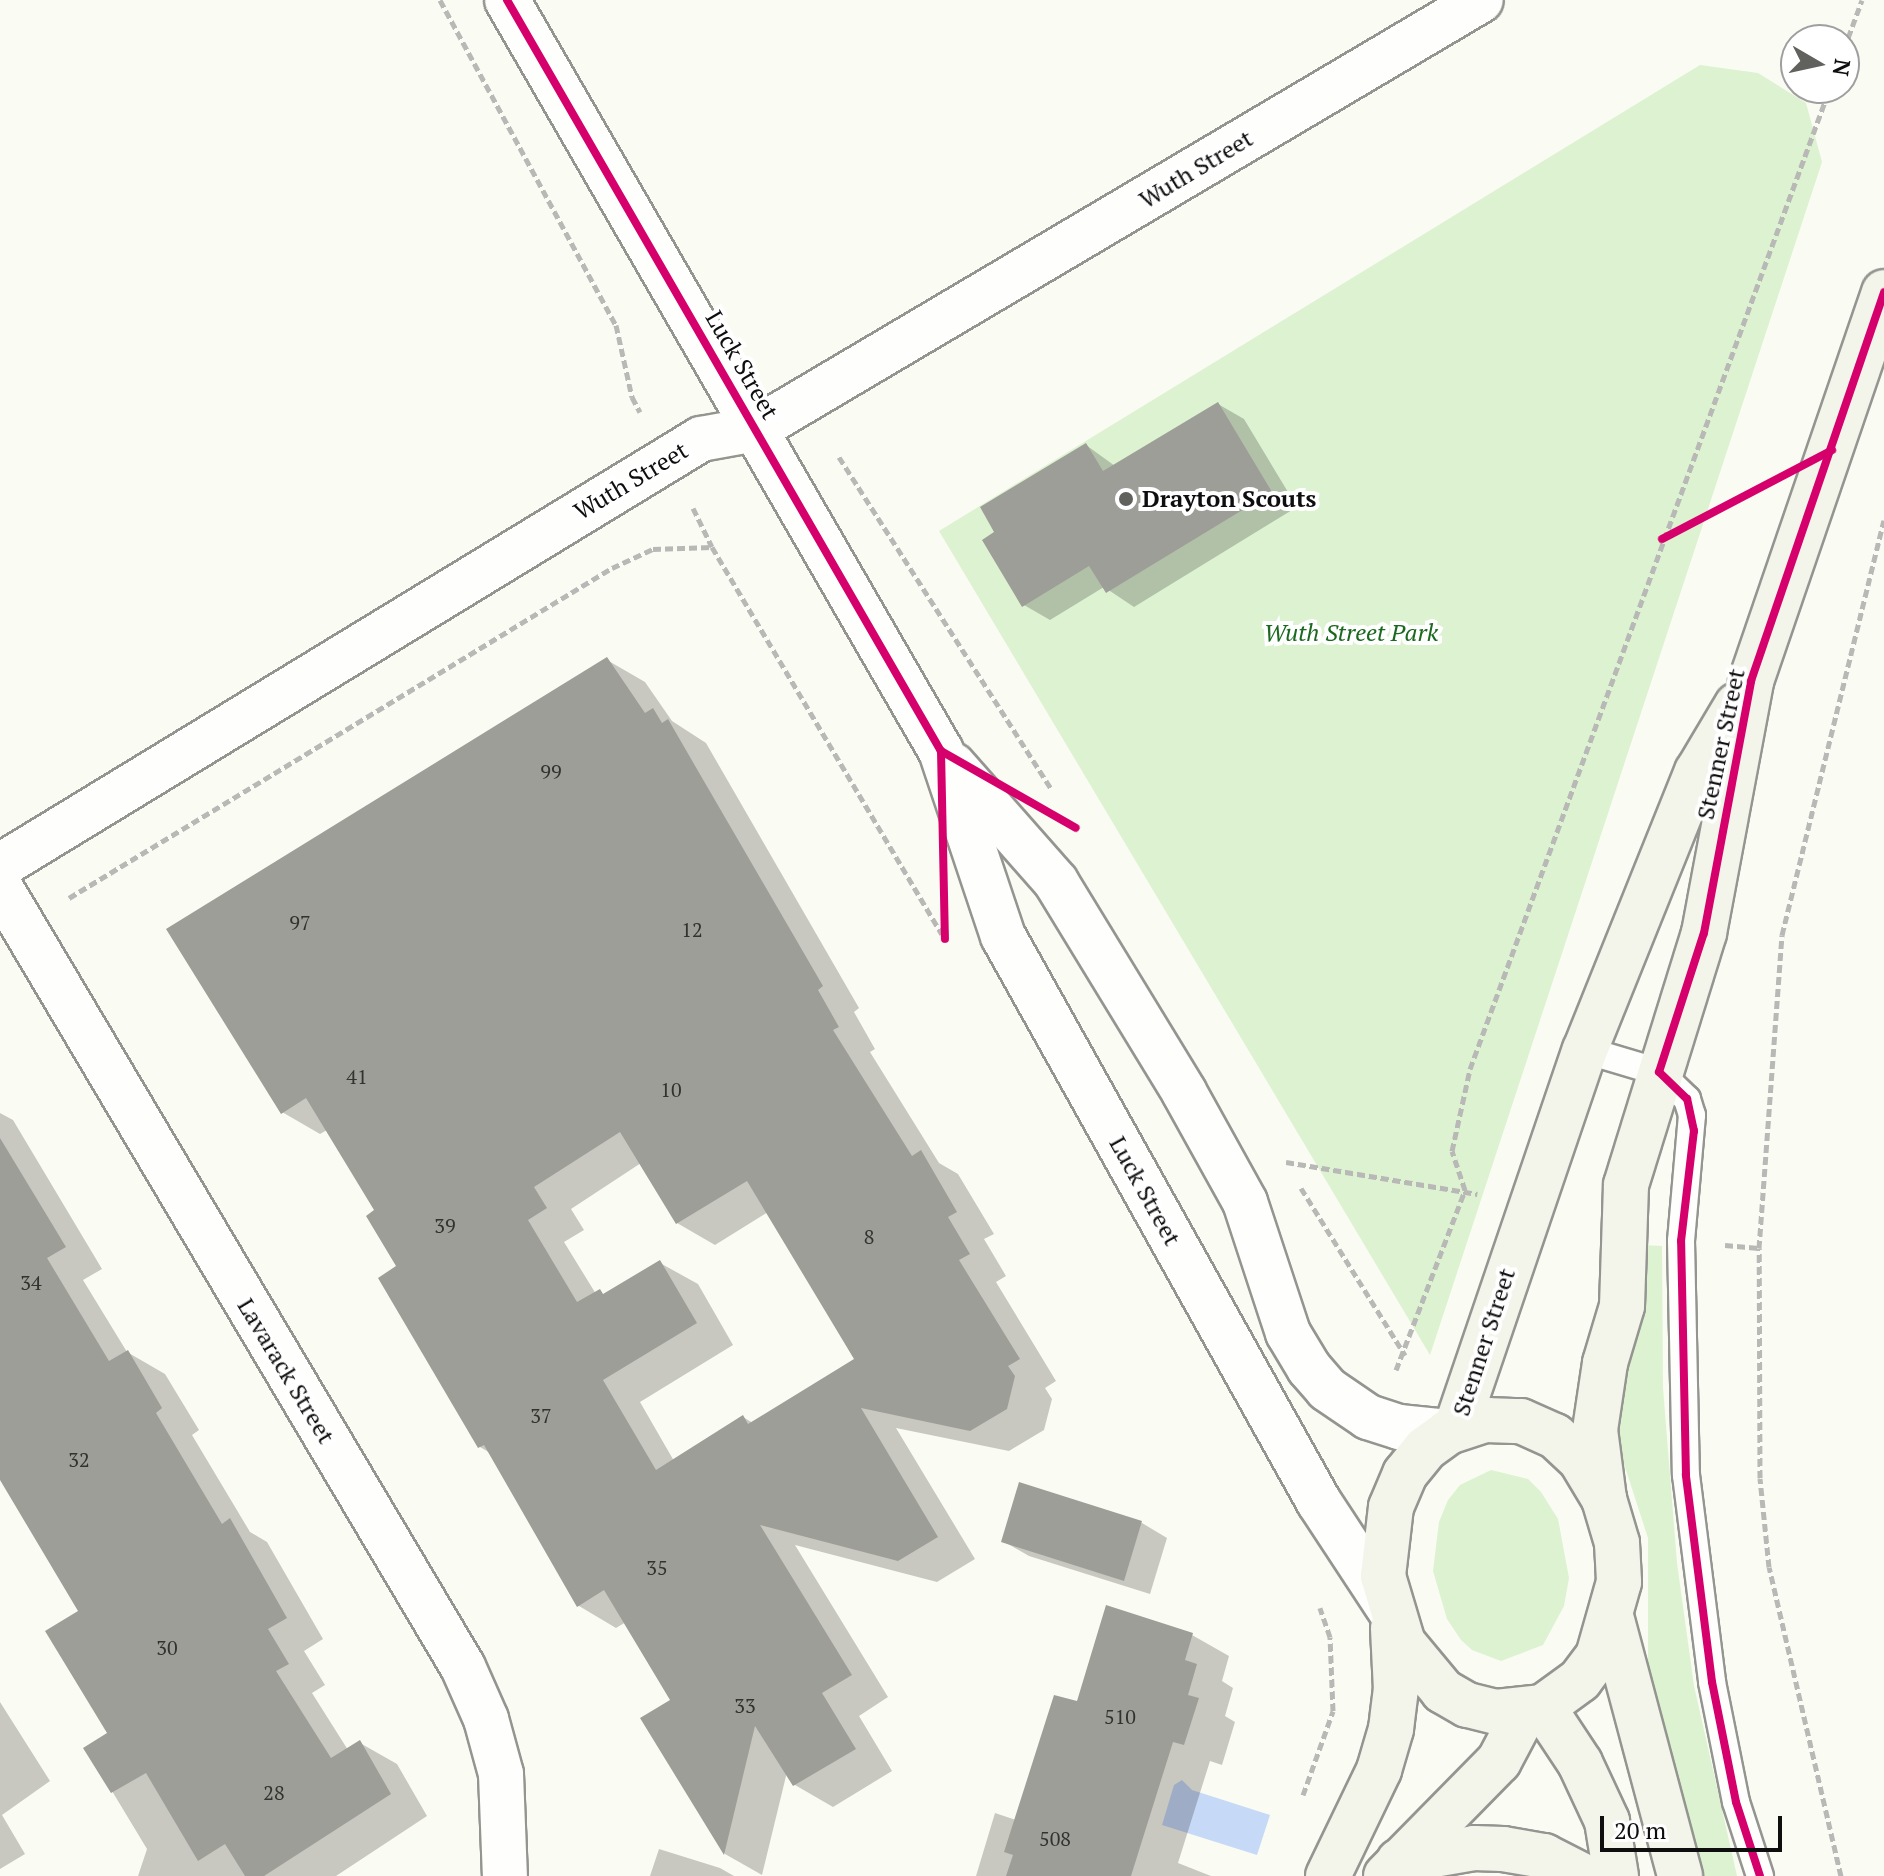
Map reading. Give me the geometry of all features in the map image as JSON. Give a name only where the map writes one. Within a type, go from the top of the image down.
[{"type":"main road","name":"Stenner Street","points":[[1604,1499],[1595,1430],[1598,1396],[1622,1306],[1626,1185],[1704,933],[1751,681],[1884,292]]},
{"type":"main road","name":"Stenner Street","points":[[1452,1430],[1585,1050],[1697,772],[1751,681]]},
{"type":"main road","points":[[1328,1876],[1379,1770],[1391,1729],[1396,1690],[1391,1612],[1383,1565],[1391,1507],[1405,1474],[1425,1449],[1452,1430],[1486,1420],[1521,1421],[1555,1436],[1580,1459],[1604,1499],[1617,1543],[1619,1582],[1612,1620],[1598,1656],[1580,1680],[1534,1709],[1499,1761],[1393,1869]]},
{"type":"main road","points":[[1391,1612],[1403,1643],[1443,1691],[1467,1705],[1534,1709]]},
{"type":"main road","points":[[1612,1620],[1680,1876]]},
{"type":"main road","points":[[1534,1709],[1603,1811],[1616,1876]]},
{"type":"main road","points":[[1393,1869],[1474,1848],[1503,1849],[1544,1856],[1583,1876]]},
{"type":"street","name":"Luck Street","points":[[507,0],[941,751],[1003,936],[1319,1502],[1391,1612]]},
{"type":"street","name":"Wuth Street","points":[[0,866],[701,439],[756,429],[1481,0]]},
{"type":"street","name":"Luck Street","points":[[941,751],[1056,882],[1184,1092],[1245,1202],[1288,1333],[1309,1368],[1327,1389],[1368,1417],[1399,1427],[1452,1430]]},
{"type":"street","name":"Lavarack Street","points":[[0,887],[463,1667],[486,1719],[501,1774],[505,1876]]},
{"type":"lane","points":[[1585,1050],[1659,1072],[1687,1099],[1694,1131],[1681,1241],[1686,1475],[1712,1682],[1736,1802],[1760,1876]]},
{"type":"path","points":[[440,0],[616,325],[632,397],[712,547],[945,939]]},
{"type":"path","points":[[1853,24],[1862,0]]},
{"type":"path","points":[[1284,1161],[1465,1190],[1452,1151],[1470,1069],[1824,104]]},
{"type":"path","points":[[839,457],[1059,801]]},
{"type":"path","points":[[1841,1876],[1769,1567],[1760,1478],[1759,1248],[1782,935],[1884,520]]},
{"type":"path","points":[[1662,539],[1676,532]]},
{"type":"path","points":[[23,926],[612,568],[653,549],[712,547]]},
{"type":"path","points":[[944,908],[945,939]]},
{"type":"path","points":[[1300,1803],[1333,1711],[1330,1637],[1318,1601]]},
{"type":"green space","name":"Wuth Street Park","points":[[1700,65],[1758,73],[1780,87],[1780,104],[1806,104],[1822,162],[1430,1355],[939,531]]},
{"type":"green space","points":[[1640,1245],[1662,1246],[1663,1388],[1677,1563],[1694,1686],[1737,1876],[1704,1876],[1648,1662],[1648,1538],[1613,1430]]},
{"type":"green space","points":[[1491,1470],[1528,1479],[1541,1492],[1558,1519],[1569,1578],[1564,1606],[1543,1645],[1501,1661],[1472,1650],[1461,1640],[1447,1619],[1433,1571],[1439,1522],[1448,1500],[1460,1485]]},
{"type":"water","points":[[1182,1780],[1192,1790],[1270,1815],[1257,1855],[1162,1825],[1174,1785]]},
{"type":"building","name":"Drayton Scouts","points":[[1218,402],[1272,492],[1106,593],[1089,566],[1022,607],[982,540],[994,532],[980,507],[1086,443],[1103,471]]},
{"type":"building","points":[[607,657],[645,713],[653,708],[662,723],[668,719],[823,986],[818,990],[839,1027],[833,1030],[912,1156],[921,1150],[957,1212],[948,1217],[970,1254],[959,1260],[1020,1359],[1008,1366],[1015,1376],[1007,1409],[970,1431],[861,1408],[938,1537],[898,1561],[760,1525],[852,1675],[822,1693],[856,1749],[793,1786],[755,1726],[724,1855],[640,1718],[670,1700],[604,1590],[577,1607],[484,1445],[478,1448],[378,1278],[396,1266],[366,1216],[374,1210],[306,1098],[281,1114],[166,929]],"holes":[[[620,1132],[676,1224],[747,1181],[854,1359],[748,1424],[743,1415],[656,1470],[603,1380],[697,1323],[660,1260],[603,1294],[600,1289],[577,1302],[528,1220],[547,1208],[534,1187]]]},
{"type":"building","points":[[0,1138],[66,1247],[47,1258],[109,1361],[128,1350],[162,1408],[156,1413],[222,1524],[230,1518],[287,1618],[268,1629],[289,1664],[276,1671],[331,1758],[360,1740],[391,1794],[264,1876],[245,1876],[225,1844],[198,1861],[146,1773],[111,1793],[83,1748],[107,1733],[45,1631],[78,1611],[0,1480]]},
{"type":"building","points":[[1019,1482],[1142,1521],[1124,1581],[1001,1542]]},
{"type":"building","points":[[1106,1605],[1193,1633],[1185,1660],[1197,1664],[1188,1695],[1199,1698],[1184,1745],[1173,1742],[1131,1876],[1006,1876],[1013,1855],[1004,1852],[1054,1695],[1077,1701]]},
{"type":"cycle path","points":[[507,0],[941,751],[945,939]]},
{"type":"cycle path","points":[[1760,1876],[1736,1802],[1712,1682],[1686,1475],[1681,1241],[1694,1131],[1687,1099],[1659,1072],[1704,933],[1751,681],[1884,292]]},
{"type":"cycle path","points":[[1662,539],[1832,450]]},
{"type":"cycle path","points":[[941,751],[1076,828]]},
{"type":"place","name":"Drayton Scouts","points":[[1126,499]]}]
